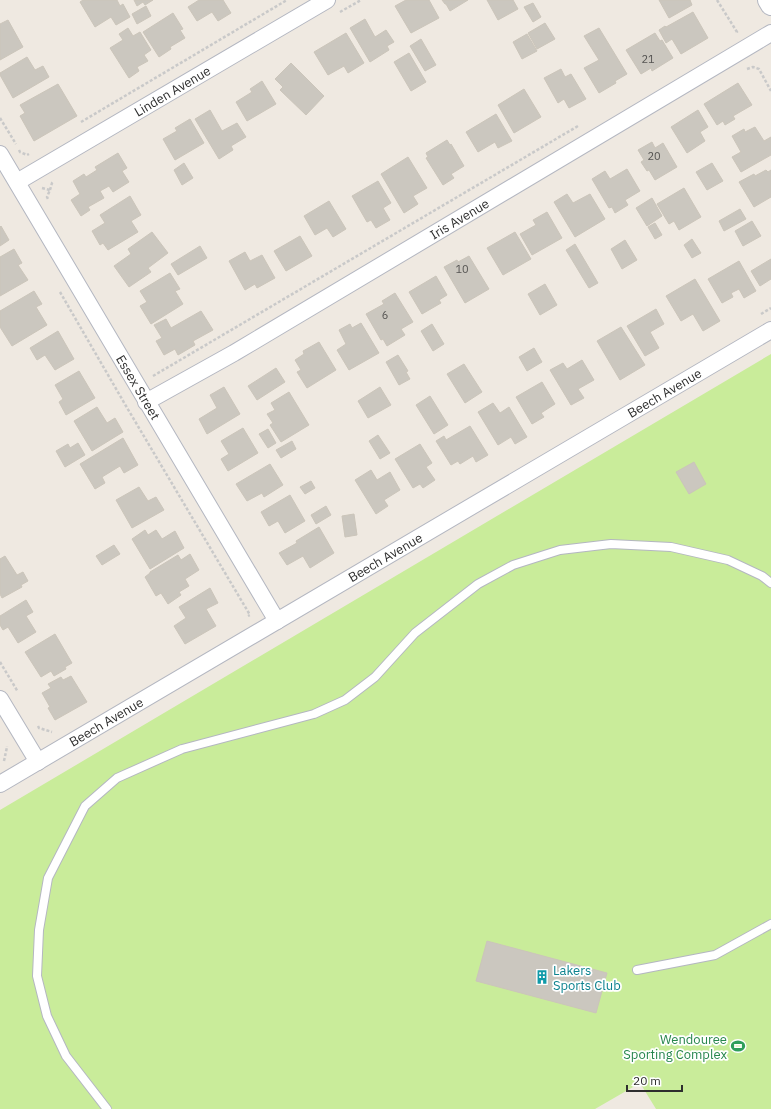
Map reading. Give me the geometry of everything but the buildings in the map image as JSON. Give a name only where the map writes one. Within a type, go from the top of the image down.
[{"type":"street","name":"Linden Avenue","points":[[17,182],[327,0]]},
{"type":"street","points":[[768,0],[771,6]]},
{"type":"street","name":"Iris Avenue","points":[[146,402],[234,353],[771,33]]},
{"type":"street","name":"Essex Street","points":[[0,154],[276,621]]},
{"type":"street","name":"Beech Avenue","points":[[0,784],[771,330]]},
{"type":"street","points":[[0,699],[38,762]]},
{"type":"lane","points":[[107,1109],[66,1056],[47,1016],[37,976],[39,930],[48,878],[85,806],[117,778],[182,749],[314,714],[345,700],[375,677],[415,632],[478,584],[513,565],[560,550],[611,544],[671,547],[728,560],[762,576],[771,583]]},
{"type":"lane","points":[[637,970],[715,955],[771,924]]},
{"type":"path","points":[[75,126],[287,0]]},
{"type":"path","points":[[718,0],[737,32],[730,36]]},
{"type":"path","points":[[747,69],[753,66],[759,69],[771,90]]},
{"type":"path","points":[[0,118],[20,152],[27,155],[34,151]]},
{"type":"path","points":[[153,376],[579,125]]},
{"type":"path","points":[[59,291],[250,615]]},
{"type":"path","points":[[0,662],[20,695]]},
{"type":"path","points":[[35,722],[39,728],[52,732]]},
{"type":"path","points":[[4,741],[7,747],[4,761]]},
{"type":"green space","points":[[771,354],[771,1109],[656,1109],[640,1083],[595,1109],[0,1109],[0,810]]},
{"type":"place","name":"Lakers Sports Club","points":[[542,977]]},
{"type":"place","name":"Wendouree Sporting Complex","points":[[738,1046]]}]
